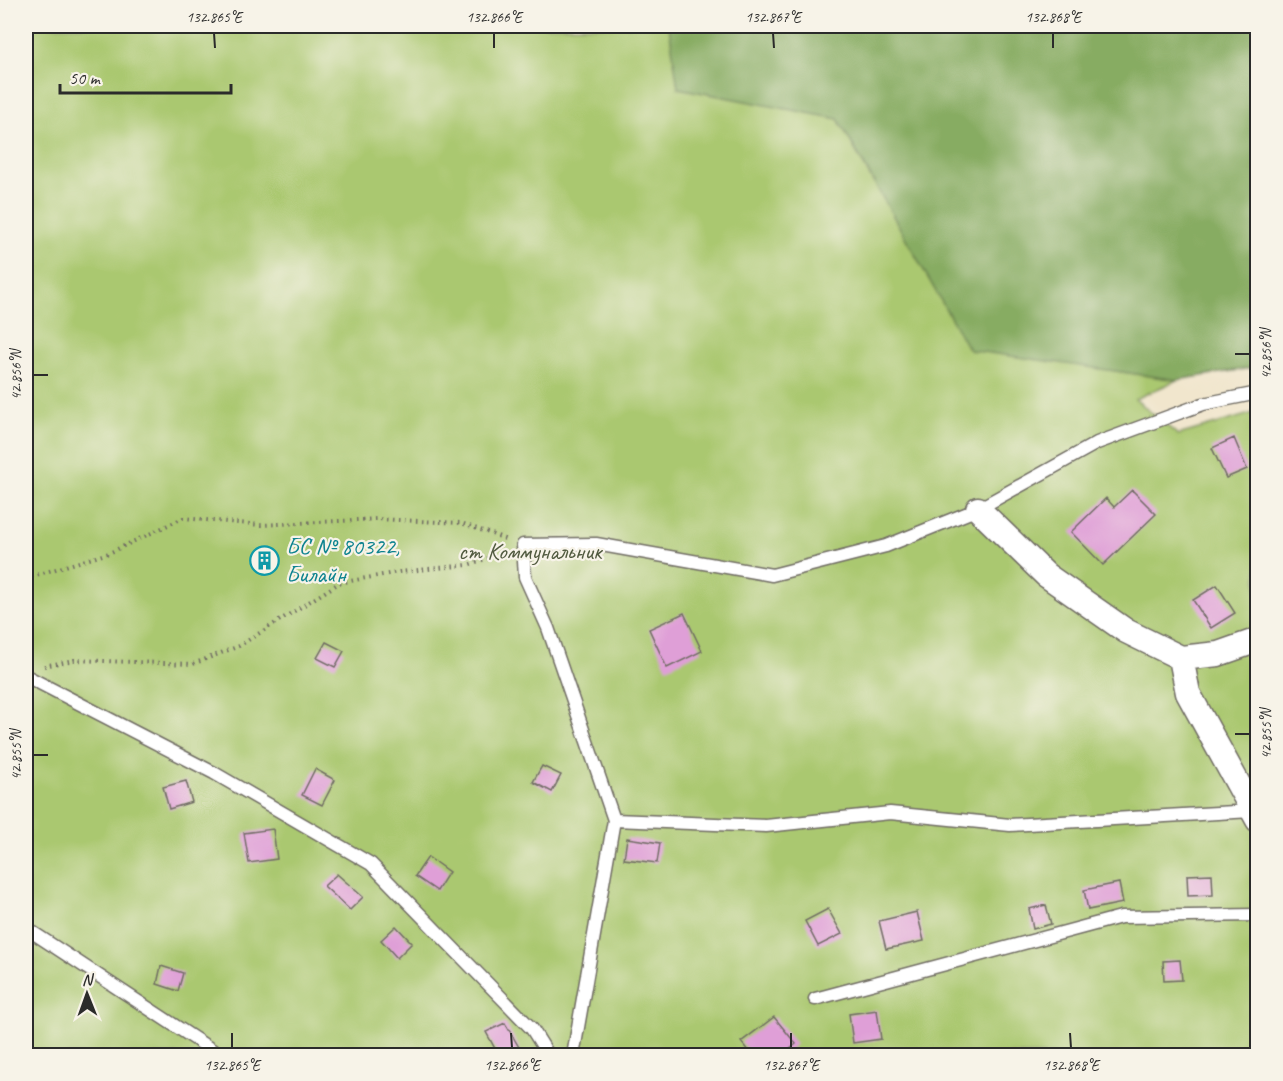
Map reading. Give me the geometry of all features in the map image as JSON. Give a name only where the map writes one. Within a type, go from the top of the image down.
[{"type":"street","points":[[978,509],[1046,575],[1126,631],[1181,658],[1218,654],[1257,640]]},
{"type":"street","points":[[1181,658],[1188,693],[1255,815]]},
{"type":"lane","points":[[573,1056],[614,820],[548,628],[525,577],[523,545],[596,544],[772,575],[886,546],[978,509],[1097,443],[1203,404],[1257,393]]},
{"type":"lane","points":[[30,672],[214,773],[370,864],[532,1029],[549,1056]]},
{"type":"lane","points":[[614,820],[766,826],[890,813],[1010,825],[1255,815]]},
{"type":"lane","points":[[815,999],[1121,917],[1257,915]]},
{"type":"lane","points":[[26,928],[221,1056]]},
{"type":"path","points":[[26,578],[109,553],[183,518],[261,525],[376,519],[461,523],[523,545]]},
{"type":"path","points":[[30,672],[74,660],[193,664],[239,646],[339,583],[399,572],[468,565],[523,545]]},
{"type":"green space","name":"ст Коммунальник","points":[[26,26],[769,26],[838,119],[873,182],[1097,368],[1177,380],[1135,399],[1178,435],[1257,412],[1257,1055],[26,1055]]},
{"type":"green space","points":[[669,26],[1257,26],[1257,367],[1177,380],[969,350],[838,119],[678,88]]},
{"type":"building","points":[[1234,438],[1247,469],[1226,478],[1212,448]]},
{"type":"building","points":[[1132,490],[1156,514],[1103,565],[1071,532],[1106,498],[1114,507]]},
{"type":"building","points":[[1217,585],[1235,613],[1211,628],[1193,600]]},
{"type":"building","points":[[684,613],[702,651],[667,668],[649,629]]},
{"type":"building","points":[[326,642],[344,651],[335,667],[317,658]]},
{"type":"building","points":[[542,766],[561,775],[552,792],[533,782]]},
{"type":"building","points":[[315,769],[335,780],[322,805],[302,795]]},
{"type":"building","points":[[186,781],[192,802],[169,809],[163,787]]},
{"type":"building","points":[[273,829],[277,859],[249,863],[244,833]]},
{"type":"building","points":[[627,838],[660,843],[657,863],[624,859]]},
{"type":"building","points":[[428,857],[449,872],[437,891],[415,876]]},
{"type":"building","points":[[337,874],[363,897],[350,910],[324,886]]},
{"type":"building","points":[[1212,874],[1213,895],[1188,896],[1187,875]]},
{"type":"building","points":[[1119,883],[1123,903],[1088,910],[1084,890]]},
{"type":"building","points":[[1046,905],[1051,924],[1033,929],[1029,909]]},
{"type":"building","points":[[828,909],[842,934],[818,946],[805,921]]},
{"type":"building","points":[[917,912],[924,941],[886,949],[879,921]]},
{"type":"building","points":[[396,926],[412,943],[397,958],[381,940]]},
{"type":"building","points":[[1180,960],[1182,980],[1164,981],[1163,961]]},
{"type":"building","points":[[161,966],[183,973],[178,991],[157,984]]},
{"type":"building","points":[[877,1010],[881,1039],[853,1043],[849,1014]]},
{"type":"building","points":[[774,1017],[796,1044],[782,1056],[752,1056],[741,1042]]},
{"type":"building","points":[[505,1023],[520,1049],[508,1056],[499,1056],[486,1032]]},
{"type":"place","name":"БС № 80322, Билайн","points":[[265,560]]}]
